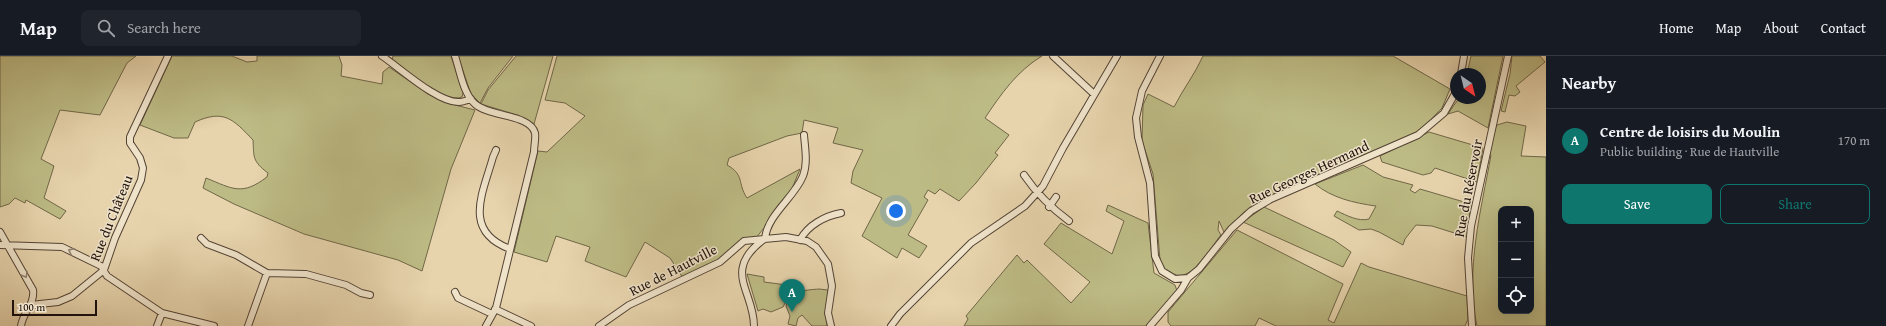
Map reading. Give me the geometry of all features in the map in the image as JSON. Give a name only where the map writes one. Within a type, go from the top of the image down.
[{"type":"street","name":"Rue du Château","points":[[31,305],[58,302],[72,296],[104,270],[115,238],[141,180],[143,168],[140,158],[130,143],[130,137],[168,56]]},
{"type":"street","points":[[382,56],[423,87],[458,102],[471,99]]},
{"type":"street","points":[[455,56],[466,88],[471,99],[476,105],[486,111],[525,122],[535,134],[534,152],[510,248],[493,312],[486,326]]},
{"type":"street","points":[[1053,56],[1094,94]]},
{"type":"street","points":[[891,326],[900,314],[971,243],[1025,206],[1043,186],[1117,56]]},
{"type":"street","points":[[1160,56],[1138,103],[1136,118],[1138,137],[1150,184],[1155,256],[1162,271],[1175,279],[1188,278]]},
{"type":"street","points":[[1462,68],[1464,56]]},
{"type":"street","name":"Rue du Réservoir","points":[[1472,326],[1468,258],[1471,226],[1508,56]]},
{"type":"street","name":"Rue Georges Hermand","points":[[1150,326],[1181,290],[1188,278],[1199,269],[1231,229],[1251,211],[1271,199],[1418,134],[1444,114],[1450,103]]},
{"type":"street","points":[[754,326],[741,272],[746,258],[755,245],[764,240],[771,222],[790,197],[803,175],[806,162],[804,135]]},
{"type":"street","points":[[496,150],[478,215],[486,234],[500,245],[510,248]]},
{"type":"street","points":[[1024,175],[1036,193],[1049,207],[1069,221]]},
{"type":"street","points":[[1049,207],[1056,196]]},
{"type":"street","points":[[800,240],[804,232],[811,226],[832,215],[841,213]]},
{"type":"street","points":[[0,232],[33,290],[34,298],[25,313],[21,326]]},
{"type":"street","name":"Rue de Hautville","points":[[599,326],[629,305],[720,262],[744,241],[786,237],[800,240],[816,247],[828,264],[832,286],[828,313],[831,326]]},
{"type":"street","points":[[201,238],[207,244],[236,255],[267,274],[306,274],[346,285],[361,293],[370,295]]},
{"type":"street","points":[[0,245],[62,247],[101,266],[107,276],[162,313],[214,326]]},
{"type":"street","points":[[248,326],[267,274]]},
{"type":"street","points":[[455,292],[458,298],[531,326]]},
{"type":"street","points":[[157,326],[162,313]]},
{"type":"shaded area","points":[[0,56],[136,56],[127,63],[100,115],[60,110],[41,159],[54,166],[44,198],[66,211],[60,219],[26,200],[25,203],[15,198],[9,204],[0,207]]},
{"type":"shaded area","points":[[172,56],[232,56],[247,62],[257,61],[257,56],[339,56],[342,65],[341,76],[382,84],[383,72],[389,67],[428,94],[451,104],[475,110],[451,169],[422,271],[398,260],[304,234],[234,204],[203,188],[206,178],[231,188],[244,189],[251,187],[267,177],[268,173],[256,162],[253,140],[240,126],[227,118],[213,116],[195,122],[188,138],[174,138],[140,125]]},
{"type":"shaded area","points":[[393,56],[451,56],[463,93],[462,97],[454,98],[445,96],[436,91],[392,60]]},
{"type":"shaded area","points":[[458,56],[513,56],[488,88],[480,103],[471,94]]},
{"type":"shaded area","points":[[516,56],[553,56],[534,124],[517,115],[481,104],[488,90]]},
{"type":"shaded area","points":[[557,56],[1042,56],[1017,76],[1003,92],[985,118],[1009,135],[995,153],[998,155],[976,183],[959,201],[940,189],[935,194],[928,190],[924,197],[928,200],[908,235],[927,246],[919,258],[902,248],[897,258],[862,236],[882,198],[851,183],[853,171],[863,150],[833,143],[838,128],[804,120],[802,133],[787,136],[729,158],[727,165],[739,176],[742,188],[747,198],[800,169],[789,196],[756,238],[750,238],[736,244],[715,262],[683,278],[670,258],[645,242],[626,277],[585,261],[590,247],[556,236],[547,262],[514,252],[538,151],[547,152],[585,116],[565,103],[545,100]]},
{"type":"shaded area","points":[[1203,56],[1393,56],[1450,89],[1442,108],[1421,130],[1265,200],[1244,212],[1224,232],[1219,221],[1218,230],[1221,235],[1194,269],[1187,274],[1180,275],[1169,272],[1163,267],[1160,260],[1153,174],[1142,141],[1143,105],[1148,94],[1174,107]]},
{"type":"shaded area","points":[[1471,56],[1503,56],[1488,128],[1458,111],[1448,114],[1455,104],[1486,104],[1486,68],[1468,68]]},
{"type":"shaded area","points":[[1512,56],[1540,56],[1545,62],[1516,86],[1520,92],[1515,96],[1509,95],[1505,112],[1501,111],[1510,74]]},
{"type":"shaded area","points":[[1507,122],[1526,126],[1521,156],[1546,157],[1546,326],[1477,326],[1474,305],[1474,262],[1479,219],[1494,131],[1497,125]]},
{"type":"shaded area","points":[[1429,132],[1483,148],[1477,182],[1435,168],[1431,173],[1423,175],[1382,162],[1380,156]]},
{"type":"shaded area","points":[[1363,165],[1383,177],[1413,185],[1410,190],[1415,193],[1420,189],[1471,204],[1467,237],[1432,226],[1416,225],[1405,239],[1403,245],[1371,229],[1359,230],[1334,216],[1337,211],[1356,219],[1365,220],[1369,219],[1376,206],[1344,199],[1329,193],[1315,184]]},
{"type":"shaded area","points":[[1108,205],[1148,223],[1154,273],[1175,285],[1177,291],[1146,326],[964,326],[968,319],[966,316],[1017,255],[1024,263],[1027,260],[1071,303],[1090,282],[1044,244],[1061,223],[1112,254],[1124,221],[1106,211]]},
{"type":"shaded area","points":[[1264,207],[1334,240],[1351,252],[1343,267],[1243,222]]},
{"type":"shaded area","points":[[1237,230],[1343,284],[1328,320],[1334,323],[1361,263],[1369,267],[1467,296],[1468,319],[1465,326],[1276,326],[1259,318],[1255,326],[1171,326],[1168,322],[1168,312]]},
{"type":"shaded area","points":[[747,274],[764,277],[764,282],[787,285],[787,291],[793,292],[783,307],[771,312],[763,309],[758,311]]},
{"type":"shaded area","points":[[819,289],[828,290],[827,326],[812,326],[802,315],[798,318],[796,326],[788,324],[790,316],[786,306],[791,297],[799,292]]},
{"type":"place","name":"Centre de loisirs du Moulin","points":[[792,312]]}]
